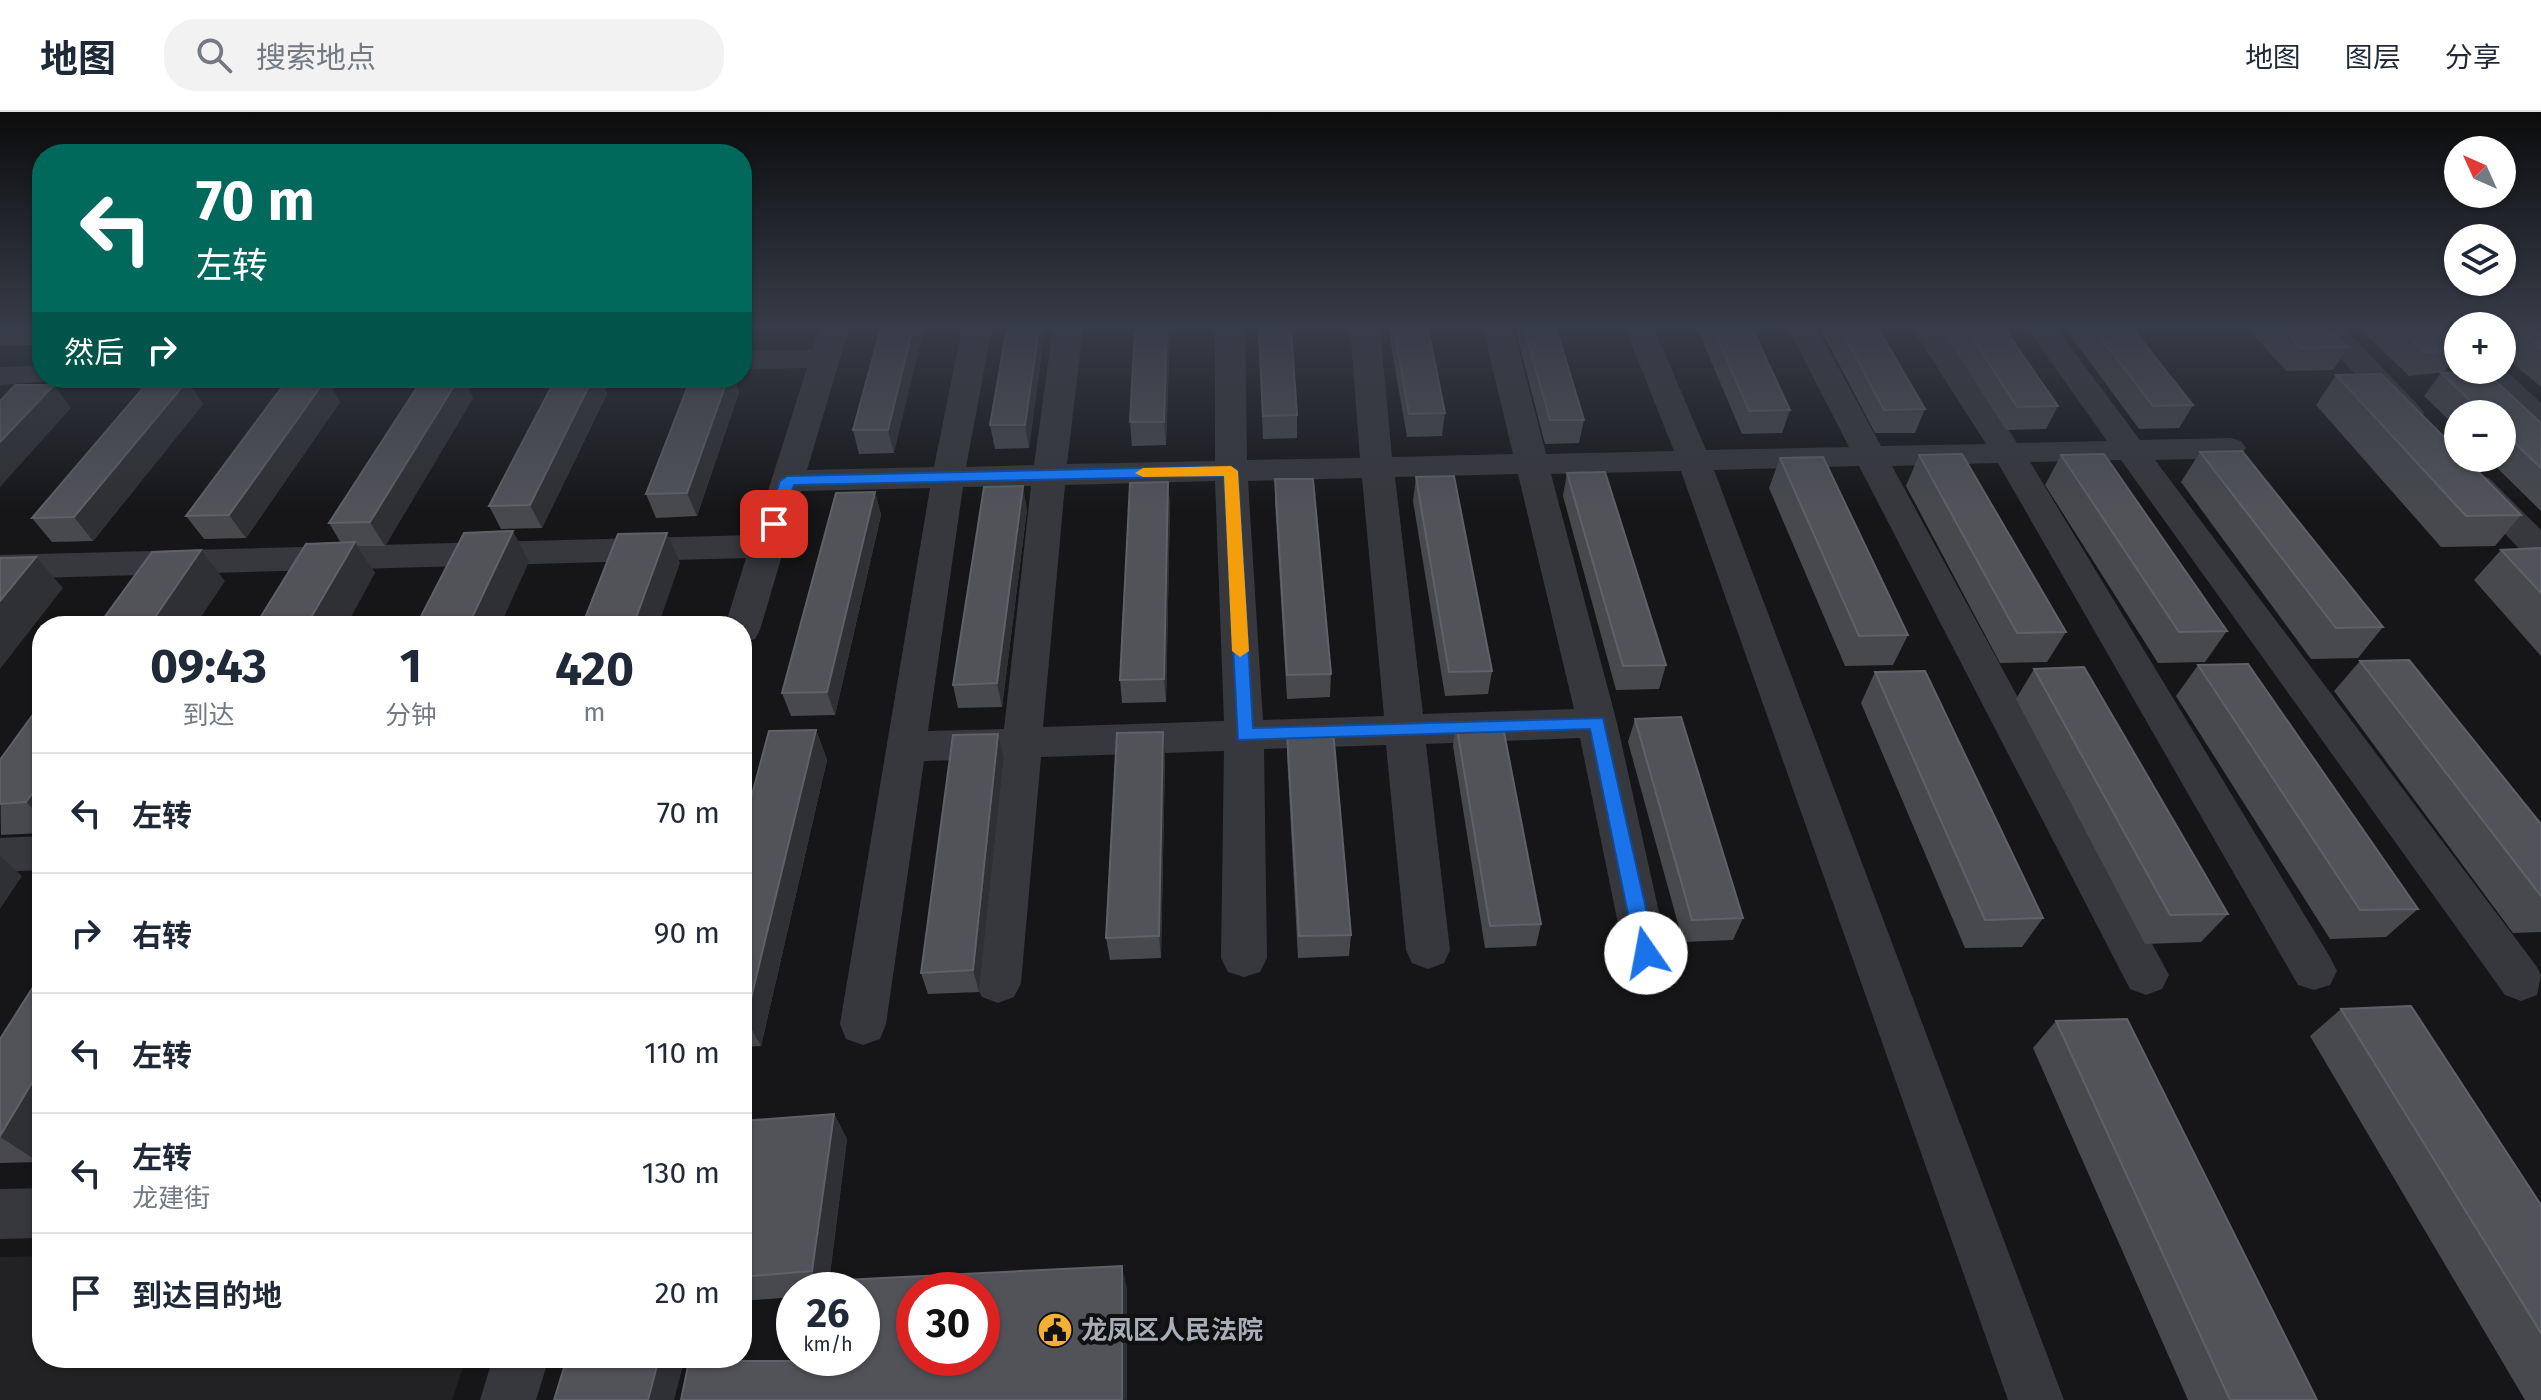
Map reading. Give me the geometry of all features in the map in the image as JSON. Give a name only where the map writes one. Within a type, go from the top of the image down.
[{"type":"street","points":[[746,616],[816,388]]},
{"type":"street","points":[[863,1024],[948,477],[965,388]]},
{"type":"street","points":[[998,983],[1060,388]]},
{"type":"street","points":[[1230,388],[1231,471],[1244,735],[1244,958]]},
{"type":"street","points":[[1370,388],[1428,950]]},
{"type":"street","points":[[1512,388],[1597,723],[1646,953]]},
{"type":"street","points":[[1664,388],[1694,460],[2036,1400]]},
{"type":"street","points":[[1834,388],[2146,975]]},
{"type":"street","points":[[1965,388],[2008,453],[2314,971]]},
{"type":"street","points":[[2086,388],[2521,981]]},
{"type":"street","points":[[2385,388],[2541,551]]},
{"type":"street","points":[[2507,388],[2541,420]]},
{"type":"street","points":[[787,481],[2230,448]]},
{"type":"street","points":[[0,567],[767,546]]},
{"type":"street","points":[[906,747],[1597,723]]},
{"type":"street","points":[[0,855],[32,853]]},
{"type":"street","points":[[0,1214],[32,1213]]},
{"type":"street","points":[[508,1400],[518,1368]]},
{"type":"shaded area","points":[[32,1256],[32,1368],[463,1368],[452,1400],[0,1400],[0,1257]]},
{"type":"building","points":[[12,388],[51,388],[0,442],[0,401]]},
{"type":"building","points":[[143,388],[181,388],[74,517],[32,518]]},
{"type":"building","points":[[281,388],[320,388],[229,515],[186,516]]},
{"type":"building","points":[[416,388],[453,388],[370,522],[329,523]]},
{"type":"building","points":[[551,388],[588,388],[530,505],[489,506]]},
{"type":"building","points":[[687,388],[724,388],[687,493],[646,494]]},
{"type":"building","points":[[865,388],[898,388],[888,430],[853,430]]},
{"type":"building","points":[[996,388],[1030,388],[1025,425],[990,425]]},
{"type":"building","points":[[1132,388],[1165,388],[1164,422],[1130,422]]},
{"type":"building","points":[[1262,388],[1295,388],[1297,415],[1263,416]]},
{"type":"building","points":[[1404,388],[1440,388],[1445,413],[1409,414]]},
{"type":"building","points":[[1541,388],[1574,388],[1584,420],[1550,420]]},
{"type":"building","points":[[1739,388],[1780,388],[1790,410],[1749,411]]},
{"type":"building","points":[[1872,388],[1913,388],[1925,409],[1884,410]]},
{"type":"building","points":[[2005,388],[2046,388],[2058,406],[2017,407]]},
{"type":"building","points":[[2139,388],[2180,388],[2193,405],[2153,406]]},
{"type":"building","points":[[2348,388],[2395,388],[2444,437],[2444,472],[2479,472],[2521,515],[2466,516]]},
{"type":"building","points":[[2457,388],[2503,388],[2541,423],[2541,468],[2516,444],[2516,400],[2469,400]]},
{"type":"building","points":[[2242,451],[2383,627],[2336,628],[2200,452]]},
{"type":"building","points":[[1962,454],[2066,632],[2017,633],[1919,455]]},
{"type":"building","points":[[2104,454],[2227,631],[2179,632],[2061,455]]},
{"type":"building","points":[[1823,457],[1908,635],[1859,636],[1780,458]]},
{"type":"building","points":[[1605,472],[1666,665],[1623,666],[1567,473]]},
{"type":"building","points":[[1454,476],[1492,671],[1449,672],[1416,477]]},
{"type":"building","points":[[1275,479],[1313,479],[1331,674],[1287,675]]},
{"type":"building","points":[[1168,482],[1164,679],[1120,680],[1130,483]]},
{"type":"building","points":[[1023,486],[997,683],[953,685],[984,487]]},
{"type":"building","points":[[875,492],[827,692],[782,693],[836,493]]},
{"type":"building","points":[[513,531],[473,616],[421,616],[464,533]]},
{"type":"building","points":[[667,533],[637,616],[586,616],[618,534]]},
{"type":"building","points":[[355,542],[312,616],[261,616],[306,544]]},
{"type":"building","points":[[2541,548],[2541,593],[2501,550]]},
{"type":"building","points":[[201,550],[156,616],[105,616],[152,552]]},
{"type":"building","points":[[36,557],[0,601],[0,558]]},
{"type":"building","points":[[2409,660],[2541,824],[2541,896],[2360,661]]},
{"type":"building","points":[[2248,664],[2418,909],[2360,910],[2198,665]]},
{"type":"building","points":[[2084,667],[2228,914],[2170,915],[2034,669]]},
{"type":"building","points":[[1925,671],[2043,918],[1985,920],[1875,672]]},
{"type":"building","points":[[32,716],[32,794],[26,802],[0,804],[0,760]]},
{"type":"building","points":[[1681,717],[1743,918],[1692,920],[1635,719]]},
{"type":"building","points":[[1502,722],[1541,924],[1490,926],[1456,723]]},
{"type":"building","points":[[816,730],[752,994],[752,795],[769,731]]},
{"type":"building","points":[[1333,730],[1351,935],[1299,936],[1287,732]]},
{"type":"building","points":[[1163,732],[1159,936],[1106,938],[1117,733]]},
{"type":"building","points":[[998,734],[973,970],[921,973],[953,735]]},
{"type":"building","points":[[32,989],[32,1083],[0,1136],[0,1039]]},
{"type":"building","points":[[2411,1006],[2541,1205],[2541,1333],[2341,1009]]},
{"type":"building","points":[[2127,1019],[2317,1400],[2230,1400],[2056,1021]]},
{"type":"building","points":[[834,1114],[812,1271],[752,1276],[752,1120]]},
{"type":"building","name":"龙凤区人民法院","points":[[1122,1266],[1122,1400],[681,1400],[688,1368],[752,1368],[752,1361],[776,1361],[776,1376],[880,1376],[880,1278],[896,1277],[896,1376],[1000,1376],[1000,1272]]},
{"type":"building","points":[[564,1368],[656,1368],[648,1400],[554,1400]]},
{"type":"slow traffic","points":[[1143,473],[1231,471],[1240,651]]},
{"type":"place","name":"龙凤区人民法院","points":[[1055,1330]]},
{"type":"route","points":[[774,524],[787,481],[1231,471],[1244,735],[1597,723],[1646,953]]}]
